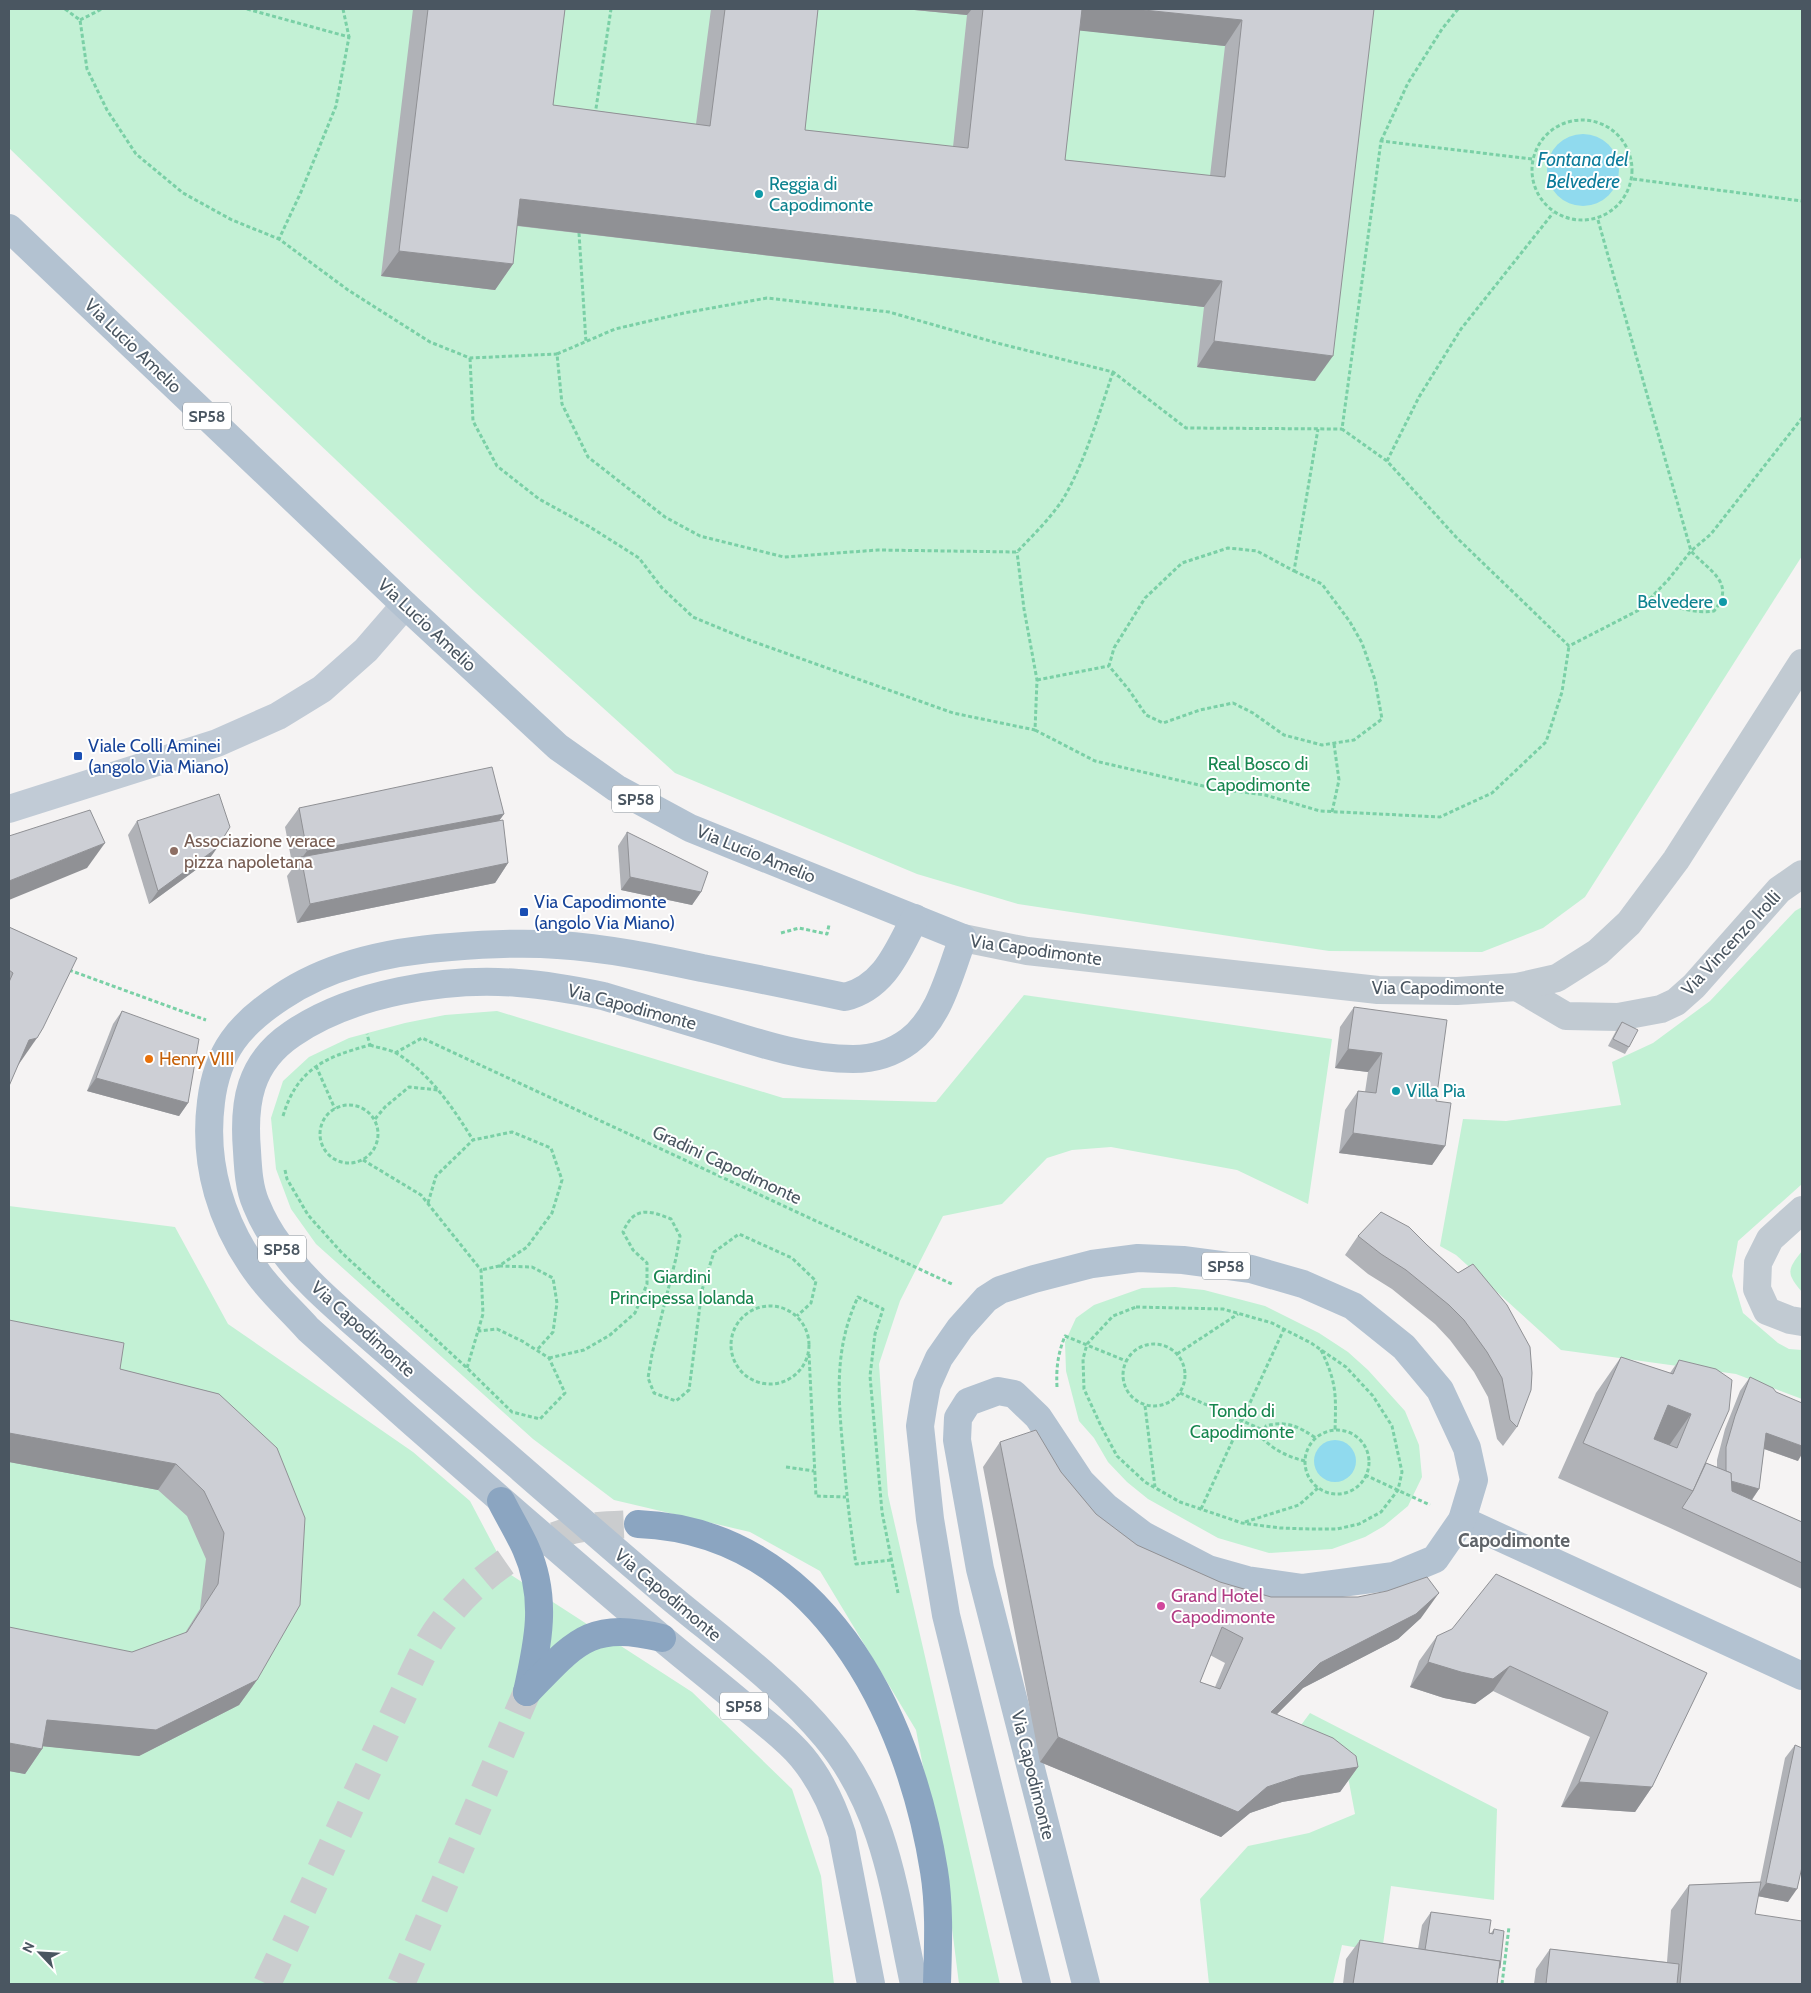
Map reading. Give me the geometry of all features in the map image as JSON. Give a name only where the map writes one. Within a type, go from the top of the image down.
[{"type":"highway","points":[[501,1501],[526,1549],[532,1565],[540,1603],[540,1627],[527,1692],[569,1650],[584,1640],[614,1631],[637,1632],[662,1638]]},
{"type":"highway","points":[[638,1524],[663,1525],[691,1531],[724,1543],[757,1559],[790,1582],[819,1609],[840,1633],[864,1668],[886,1709],[905,1754],[927,1834],[934,1873],[938,1945],[937,1984]]},
{"type":"main road","name":"Via Lucio Amelio","points":[[9,228],[405,605],[558,747],[616,788],[690,828],[915,918]]},
{"type":"main road","points":[[9,810],[217,743],[278,716],[322,689],[366,650],[405,605]]},
{"type":"main road","name":"SP58","points":[[915,918],[963,938]]},
{"type":"main road","name":"Via Capodimonte","points":[[872,1984],[842,1834],[836,1816],[819,1780],[801,1756],[501,1501],[308,1328],[260,1277],[240,1249],[226,1219],[215,1188],[210,1158],[208,1122],[212,1089],[223,1057],[237,1032],[257,1012],[290,990],[316,977],[343,967],[414,949],[475,945],[542,944],[613,951],[846,997],[870,987],[891,964],[915,918]]},
{"type":"main road","name":"Via Capodimonte","points":[[914,1984],[885,1848],[876,1820],[861,1787],[826,1736],[776,1686],[326,1299],[297,1268],[275,1239],[255,1202],[249,1178],[246,1126],[247,1103],[256,1075],[263,1061],[288,1036],[317,1020],[360,1002],[396,993],[443,985],[482,982],[516,983],[576,990],[603,996],[764,1045],[830,1058],[872,1058],[892,1051],[910,1040],[929,1020],[944,989],[963,938]]},
{"type":"main road","name":"SP58","points":[[1037,1984],[946,1614],[930,1520],[920,1426],[928,1385],[939,1358],[960,1328],[986,1299],[1000,1290],[1034,1279],[1092,1264],[1138,1258],[1183,1260],[1251,1269],[1303,1284],[1353,1306],[1404,1347],[1440,1390],[1467,1448],[1474,1480],[1462,1520]]},
{"type":"main road","name":"Via Capodimonte","points":[[1086,1984],[980,1569],[957,1440],[958,1418],[968,1402],[998,1392],[1014,1394],[1038,1418],[1081,1482],[1106,1507],[1143,1535],[1172,1551],[1208,1569],[1247,1580],[1303,1588],[1394,1576],[1435,1559],[1462,1520]]},
{"type":"main road","points":[[1462,1520],[1802,1676]]},
{"type":"street","name":"Via Capodimonte","points":[[963,938],[1027,951],[1378,990],[1457,991],[1517,988],[1558,978],[1598,952],[1629,923],[1676,860],[1802,663]]},
{"type":"street","name":"Via Vincenzo Irolli","points":[[1517,988],[1566,1016],[1618,1017],[1661,1009],[1676,1002],[1694,986],[1779,890],[1802,874]]},
{"type":"street","points":[[1802,1210],[1770,1239],[1758,1263],[1757,1289],[1767,1310],[1790,1320],[1802,1322]]},
{"type":"path","points":[[65,9],[80,20],[87,69],[107,110],[136,154],[183,193],[232,220],[279,239],[348,290],[423,338],[470,358],[557,354],[616,329],[684,313],[767,298],[889,312],[997,343],[1113,372],[1186,428],[1342,430],[1387,461],[1456,537],[1569,646]]},
{"type":"path","points":[[80,20],[102,9]]},
{"type":"path","points":[[247,9],[349,37]]},
{"type":"path","points":[[279,239],[301,192],[336,106],[349,37],[343,9]]},
{"type":"path","points":[[595,120],[611,9]]},
{"type":"path","points":[[1342,430],[1381,141],[1408,83],[1457,9]]},
{"type":"path","points":[[1592,120],[1616,131],[1631,152],[1633,178],[1621,204],[1598,220],[1574,222],[1553,213],[1534,190],[1532,159],[1544,136],[1566,122],[1592,120]]},
{"type":"path","points":[[1381,141],[1532,159]]},
{"type":"path","points":[[1633,178],[1802,201]]},
{"type":"path","points":[[1387,461],[1419,397],[1461,330],[1553,213]]},
{"type":"path","points":[[1598,220],[1691,551],[1721,581],[1724,591],[1723,600],[1714,611],[1701,612],[1673,606],[1651,597]]},
{"type":"path","points":[[579,233],[586,342]]},
{"type":"path","points":[[557,354],[562,404],[588,457],[665,517],[700,536],[784,557],[878,550],[1017,552],[1039,529],[1066,494],[1087,446],[1113,372]]},
{"type":"path","points":[[470,358],[473,422],[497,466],[539,498],[590,526],[638,558],[662,588],[693,617],[746,640],[953,713],[1035,730],[1095,761],[1212,788],[1265,795],[1320,811],[1440,818],[1492,793],[1546,742],[1562,692],[1569,646]]},
{"type":"path","points":[[1569,646],[1639,610],[1691,551],[1711,534],[1802,418]]},
{"type":"path","points":[[1294,571],[1318,429]]},
{"type":"path","points":[[1228,548],[1257,552],[1322,584],[1362,642],[1375,680],[1382,719],[1354,740],[1322,745],[1284,735],[1253,713],[1233,702],[1200,710],[1163,723],[1146,715],[1109,666],[1114,648],[1145,598],[1182,564],[1228,548]]},
{"type":"path","points":[[1017,552],[1024,609],[1037,680],[1035,730]]},
{"type":"path","points":[[1037,680],[1109,666]]},
{"type":"path","points":[[1332,812],[1339,780],[1334,743]]},
{"type":"path","points":[[781,933],[799,928],[827,934],[830,925]]},
{"type":"path","points":[[63,968],[237,1032]]},
{"type":"path","name":"Gradini Capodimonte","points":[[395,1053],[422,1038],[946,1282]]},
{"type":"path","points":[[370,1045],[395,1053],[414,1067],[447,1100],[473,1140]]},
{"type":"path","points":[[316,1066],[335,1109]]},
{"type":"path","points":[[282,1119],[289,1096],[300,1080]]},
{"type":"path","points":[[375,1119],[385,1106],[409,1087],[438,1090]]},
{"type":"path","points":[[352,1104],[369,1112],[375,1119],[378,1128],[376,1146],[371,1154],[363,1160],[355,1163],[345,1163],[335,1160],[327,1154],[322,1145],[320,1135],[326,1116],[335,1109],[352,1104]]},
{"type":"path","points":[[428,1203],[436,1176],[473,1140],[512,1132],[551,1148],[562,1180],[552,1214],[528,1247],[499,1266]]},
{"type":"path","points":[[363,1160],[421,1195],[481,1270],[483,1314],[467,1368]]},
{"type":"path","points":[[284,1164],[287,1179],[308,1215],[336,1247],[512,1412],[540,1419],[565,1393],[550,1358],[497,1329],[478,1331]]},
{"type":"path","points":[[550,1358],[584,1350],[610,1336],[635,1314],[647,1284],[648,1264],[633,1250],[623,1232],[627,1222],[639,1212],[653,1211],[671,1219],[680,1236],[648,1378],[654,1393],[676,1401],[689,1390],[702,1290],[714,1252],[738,1234],[792,1258],[816,1281],[810,1303],[797,1316]]},
{"type":"path","points":[[481,1270],[499,1266],[532,1267],[553,1278],[557,1303],[553,1332],[537,1350]]},
{"type":"path","points":[[891,1560],[856,1564],[846,1497],[838,1392],[840,1357],[848,1317],[858,1297],[883,1309],[875,1334],[870,1376],[882,1512],[898,1593]]},
{"type":"path","points":[[809,1351],[797,1373],[786,1380],[774,1384],[760,1383],[748,1377],[739,1368],[733,1357],[731,1344],[734,1331],[740,1320],[750,1312],[761,1307],[774,1306],[786,1309],[797,1316],[805,1326],[809,1351],[816,1496],[846,1497]]},
{"type":"path","points":[[1136,1307],[1223,1309],[1238,1314],[1284,1329],[1311,1342],[1346,1368],[1373,1396],[1392,1426],[1402,1472],[1398,1490],[1381,1512],[1359,1524],[1337,1529],[1280,1528],[1242,1523],[1180,1502],[1145,1482],[1117,1456],[1084,1389],[1083,1359],[1087,1344],[1113,1316],[1136,1307]]},
{"type":"path","points":[[1177,1354],[1238,1314]]},
{"type":"path","points":[[1201,1509],[1284,1329]]},
{"type":"path","points":[[1057,1392],[1056,1368],[1065,1336],[1126,1361]]},
{"type":"path","points":[[1147,1344],[1158,1344],[1168,1347],[1177,1354],[1183,1363],[1186,1374],[1185,1383],[1173,1400],[1165,1405],[1145,1406],[1136,1401],[1124,1386],[1122,1376],[1126,1361],[1137,1349],[1147,1344]]},
{"type":"path","points":[[1320,1350],[1332,1373],[1335,1388],[1335,1431]]},
{"type":"path","points":[[1180,1392],[1265,1431]]},
{"type":"path","points":[[1145,1406],[1155,1488]]},
{"type":"path","points":[[1305,1461],[1290,1457],[1272,1447],[1262,1438],[1266,1426],[1289,1424],[1316,1438]]},
{"type":"path","points":[[1330,1431],[1335,1431],[1351,1433],[1360,1440],[1366,1449],[1368,1470],[1356,1488],[1347,1492],[1332,1494],[1318,1488],[1311,1481],[1306,1472],[1305,1461],[1307,1452],[1316,1438],[1330,1431]]},
{"type":"path","points":[[786,1467],[814,1471]]},
{"type":"path","points":[[1365,1475],[1462,1520]]},
{"type":"path","points":[[1242,1523],[1300,1505],[1318,1488]]},
{"type":"path","points":[[1502,1984],[1509,1927]]},
{"type":"green space","name":"Real Bosco di Capodimonte","points":[[9,9],[1802,9],[1802,556],[1585,897],[1543,928],[1482,952],[1329,951],[1018,904],[917,874],[675,773],[476,593],[69,206],[9,148]]},
{"type":"green space","points":[[1802,907],[1802,1184],[1738,1241],[1732,1276],[1743,1313],[1778,1343],[1789,1349],[1802,1350],[1802,1399],[1736,1374],[1561,1350],[1456,1255],[1440,1246],[1463,1119],[1506,1121],[1621,1105],[1612,1062],[1653,1043],[1710,1001],[1795,911]]},
{"type":"green space","name":"Giardini Principessa Iolanda","points":[[1024,995],[1332,1039],[1308,1204],[1237,1170],[1111,1147],[1072,1150],[1047,1158],[1002,1204],[943,1216],[900,1301],[879,1364],[888,1495],[1000,1984],[959,1984],[948,1896],[916,1730],[820,1571],[750,1532],[614,1500],[533,1439],[316,1244],[291,1209],[276,1169],[271,1118],[283,1081],[309,1057],[349,1038],[405,1023],[445,1015],[497,1011],[783,1098],[936,1102]]},
{"type":"green space","points":[[9,1206],[175,1227],[228,1324],[413,1452],[470,1501],[508,1573],[692,1692],[792,1789],[821,1876],[834,1984],[9,1984]]},
{"type":"green space","points":[[1802,1251],[1802,1292],[1793,1280],[1790,1272],[1793,1263]]},
{"type":"green space","name":"Tondo di Capodimonte","points":[[1175,1287],[1204,1290],[1265,1306],[1319,1333],[1348,1352],[1368,1370],[1405,1411],[1419,1445],[1422,1477],[1408,1506],[1384,1526],[1365,1537],[1332,1549],[1269,1553],[1218,1538],[1148,1499],[1127,1482],[1108,1462],[1094,1438],[1079,1421],[1066,1371],[1065,1342],[1076,1318],[1094,1305],[1142,1288]]},
{"type":"green space","points":[[1310,1713],[1497,1809],[1494,1900],[1391,1886],[1382,1952],[1342,1945],[1333,1984],[1209,1984],[1200,1899],[1248,1846],[1309,1833],[1355,1814],[1348,1777],[1284,1748]]},
{"type":"water","name":"Fontana del Belvedere","points":[[1590,134],[1609,144],[1617,156],[1619,170],[1617,184],[1609,196],[1597,204],[1576,206],[1557,196],[1549,184],[1547,163],[1557,144],[1569,136]]},
{"type":"water","points":[[1335,1440],[1350,1446],[1356,1461],[1350,1476],[1335,1482],[1320,1476],[1314,1461],[1320,1446]]},
{"type":"building","name":"Reggia di Capodimonte","points":[[428,9],[565,9],[553,105],[710,126],[725,9],[818,9],[805,130],[968,148],[983,9],[1082,9],[1065,160],[1225,177],[1242,20],[1134,9],[1374,9],[1333,356],[1214,341],[1222,281],[520,199],[513,264],[399,251]]},
{"type":"building","points":[[492,767],[504,814],[307,851],[299,808]]},
{"type":"building","name":"Associazione verace pizza napoletana","points":[[219,794],[230,827],[217,848],[158,891],[137,821]]},
{"type":"building","points":[[90,810],[105,843],[9,881],[9,836]]},
{"type":"building","points":[[503,820],[508,863],[310,904],[301,857]]},
{"type":"building","points":[[627,832],[708,872],[701,892],[630,877]]},
{"type":"building","points":[[9,927],[77,958],[43,1028],[37,1038],[29,1040],[9,1086],[9,982],[13,973],[9,970]]},
{"type":"building","name":"Villa Pia","points":[[1354,1007],[1447,1020],[1436,1101],[1451,1103],[1445,1146],[1353,1133],[1358,1091],[1376,1093],[1382,1053],[1348,1049]]},
{"type":"building","points":[[122,1011],[199,1039],[188,1103],[96,1078]]},
{"type":"building","points":[[1622,1022],[1638,1030],[1629,1047],[1613,1039]]},
{"type":"building","points":[[1381,1212],[1409,1227],[1458,1273],[1473,1264],[1507,1305],[1530,1347],[1531,1390],[1517,1427],[1510,1420],[1502,1378],[1487,1352],[1464,1320],[1449,1305],[1406,1270],[1358,1236]]},
{"type":"building","points":[[9,1320],[124,1343],[120,1369],[219,1394],[277,1448],[305,1518],[300,1605],[257,1680],[156,1730],[47,1720],[42,1749],[9,1743],[9,1627],[132,1652],[187,1632],[218,1584],[224,1533],[204,1491],[176,1464],[9,1433]]},
{"type":"building","points":[[1621,1357],[1673,1374],[1679,1360],[1716,1369],[1732,1380],[1729,1410],[1693,1491],[1583,1443]],"holes":[[[1668,1405],[1691,1414],[1677,1448],[1654,1439]]]},
{"type":"building","points":[[1750,1377],[1773,1388],[1776,1392],[1802,1403],[1802,1446],[1766,1433],[1759,1489],[1731,1481],[1731,1473],[1726,1471],[1726,1447],[1735,1416]]},
{"type":"building","name":"Grand Hotel Capodimonte","points":[[1036,1430],[1061,1472],[1096,1514],[1137,1545],[1220,1582],[1271,1597],[1358,1597],[1387,1591],[1427,1577],[1439,1593],[1416,1614],[1320,1663],[1271,1712],[1333,1738],[1356,1756],[1358,1767],[1300,1776],[1267,1787],[1238,1812],[1058,1737],[1000,1442]],"holes":[[[1222,1627],[1243,1638],[1220,1689],[1200,1682]]]},
{"type":"building","points":[[1706,1463],[1731,1473],[1732,1491],[1802,1522],[1802,1563],[1682,1508],[1693,1491]]},
{"type":"building","points":[[1496,1574],[1707,1673],[1652,1787],[1579,1782],[1608,1712],[1510,1666],[1493,1679],[1428,1662],[1437,1636],[1452,1629]]},
{"type":"building","points":[[1795,1745],[1802,1748],[1802,1867],[1797,1889],[1766,1883]]},
{"type":"building","points":[[1761,1882],[1755,1914],[1802,1921],[1802,1984],[1680,1984],[1689,1885]]},
{"type":"building","points":[[1431,1912],[1491,1920],[1489,1933],[1493,1934],[1494,1929],[1504,1931],[1500,1968],[1500,1961],[1425,1950]]},
{"type":"building","points":[[1360,1940],[1500,1961],[1497,1984],[1353,1984]]},
{"type":"building","points":[[1550,1949],[1679,1964],[1677,1984],[1546,1984]]},
{"type":"tunnel","points":[[267,1984],[420,1659],[430,1640],[454,1608],[483,1579],[517,1554],[536,1544],[554,1536],[581,1528],[638,1524]]},
{"type":"tunnel","points":[[401,1984],[527,1692]]},
{"type":"place","name":"Reggia di Capodimonte","points":[[759,194]]},
{"type":"place","name":"Belvedere","points":[[1723,602]]},
{"type":"place","name":"Viale Colli Aminei (angolo Via Miano)","points":[[78,756]]},
{"type":"place","name":"Associazione verace pizza napoletana","points":[[174,851]]},
{"type":"place","name":"Via Capodimonte (angolo Via Miano)","points":[[524,912]]},
{"type":"place","name":"Henry VIII","points":[[149,1059]]},
{"type":"place","name":"Villa Pia","points":[[1396,1091]]},
{"type":"place","name":"Grand Hotel Capodimonte","points":[[1161,1606]]},
{"type":"district","name":"Capodimonte","points":[[1514,1540]]}]
